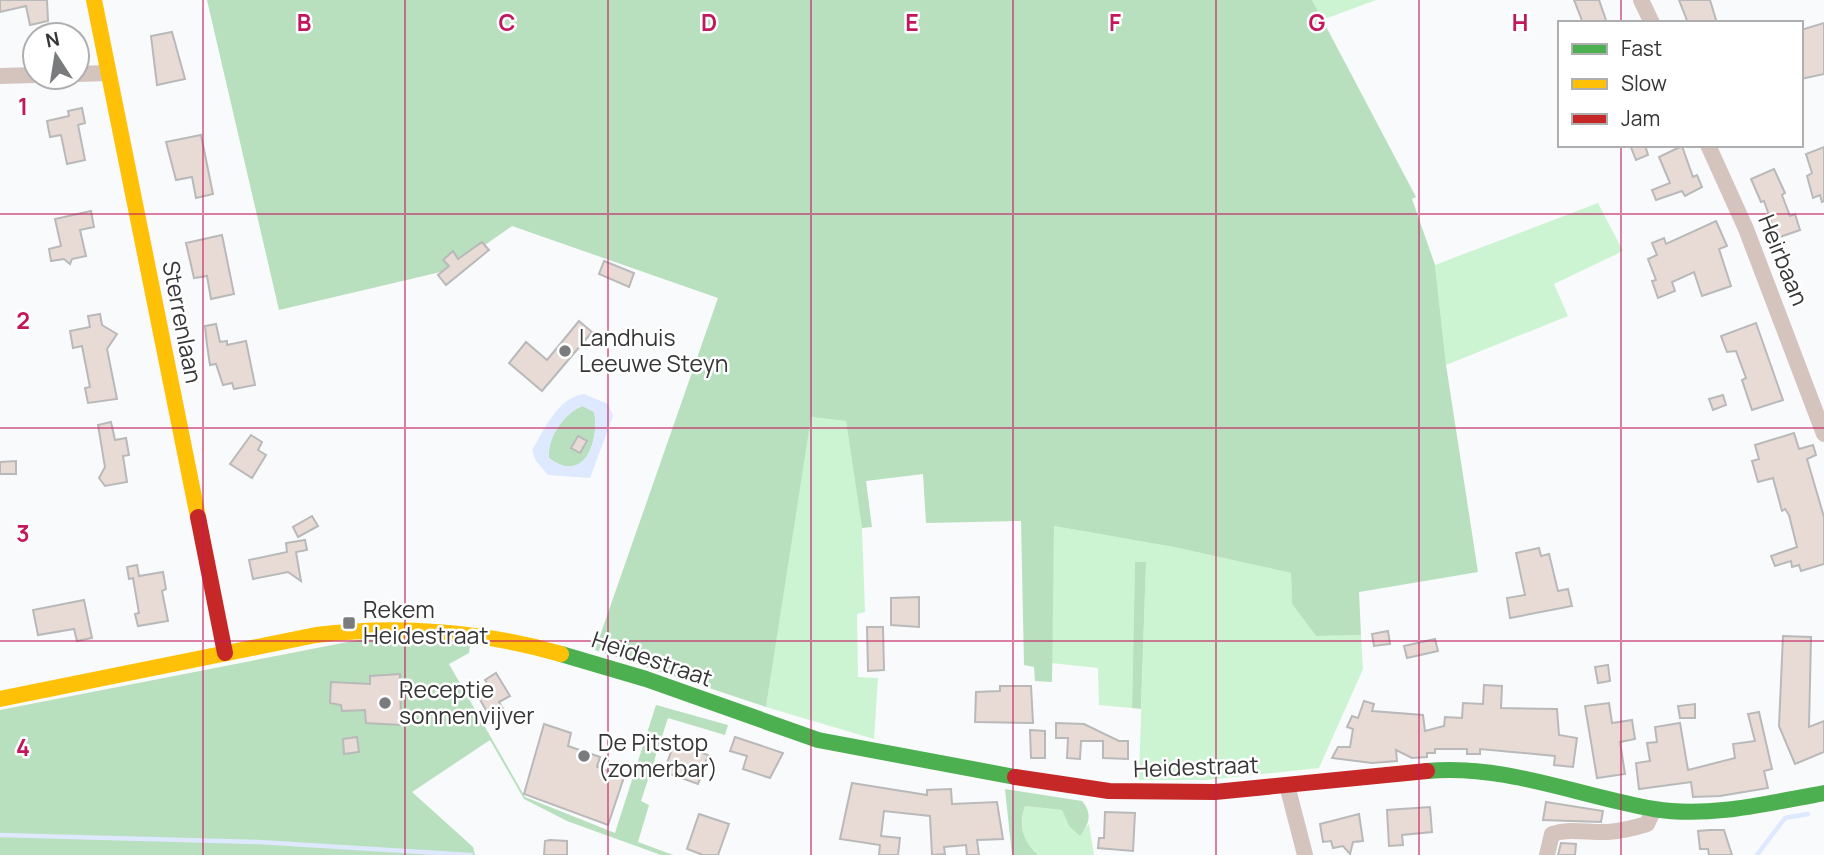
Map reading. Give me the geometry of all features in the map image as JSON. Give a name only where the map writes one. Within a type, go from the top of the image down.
[{"type":"street","name":"Sterrenlaan","points":[[94,0],[225,653]]},
{"type":"street","points":[[1641,0],[1651,21]]},
{"type":"street","points":[[91,74],[108,74]]},
{"type":"street","points":[[0,76],[21,75]]},
{"type":"street","name":"Heirbaan","points":[[1709,147],[1746,229],[1824,434]]},
{"type":"street","name":"Heidestraat","points":[[0,699],[225,653],[350,631],[425,631],[477,636],[568,654],[818,740],[1109,791],[1215,792],[1401,772],[1487,771],[1528,778],[1654,809],[1701,812],[1820,791]]},
{"type":"street","name":"Heidestraat","points":[[1287,785],[1306,855]]},
{"type":"street","points":[[1547,855],[1552,834],[1562,831],[1607,832],[1635,828],[1647,824],[1654,809]]},
{"type":"green space","points":[[207,0],[1312,0],[1416,197],[1412,199],[1435,265],[1446,365],[1478,572],[1359,592],[1361,635],[1316,636],[1292,604],[1291,573],[1174,547],[1054,526],[1052,682],[1035,681],[1034,667],[1024,665],[1021,521],[926,523],[923,474],[866,481],[872,527],[862,528],[846,421],[811,417],[766,707],[595,650],[718,298],[512,226],[449,270],[279,310]]},
{"type":"green space","points":[[1312,0],[1376,0],[1322,20]]},
{"type":"green space","points":[[1598,203],[1623,251],[1554,284],[1568,316],[1446,365],[1435,265]]},
{"type":"green space","points":[[582,406],[594,411],[592,446],[580,463],[572,466],[561,465],[549,458],[551,443],[563,421]]},
{"type":"green space","points":[[810,417],[846,421],[862,528],[865,612],[857,614],[858,677],[878,678],[874,739],[766,707]]},
{"type":"green space","points":[[1054,526],[1174,547],[1291,573],[1292,604],[1316,636],[1361,635],[1363,669],[1319,768],[1206,780],[1139,780],[1146,562],[1135,563],[1132,708],[1099,705],[1098,668],[1051,663]]},
{"type":"green space","points":[[1135,562],[1146,562],[1141,709],[1132,708]]},
{"type":"green space","points":[[363,639],[470,645],[469,653],[449,664],[525,797],[615,833],[656,705],[728,725],[725,735],[668,718],[641,801],[649,805],[638,842],[673,855],[661,855],[567,821],[524,799],[490,740],[412,792],[473,847],[475,855],[0,855],[0,710]]},
{"type":"green space","points":[[1005,789],[1082,801],[1089,815],[1086,827],[1080,836],[1069,826],[1062,810],[1025,806],[1023,833],[1038,855],[1012,855]]},
{"type":"green space","points":[[1025,806],[1062,810],[1069,826],[1080,835],[1089,824],[1094,855],[1039,855],[1033,852],[1023,834]]},
{"type":"water","points":[[584,394],[608,404],[613,416],[590,478],[548,475],[536,461],[532,450],[559,408]],"holes":[[[582,406],[594,412],[594,435],[587,456],[572,466],[561,465],[549,458],[554,435],[563,421]]]},
{"type":"building","points":[[0,0],[47,0],[48,21],[29,21],[26,6],[0,12]]},
{"type":"building","points":[[1574,0],[1599,0],[1606,21],[1582,21]]},
{"type":"building","points":[[1679,0],[1710,0],[1716,21],[1687,21]]},
{"type":"building","points":[[1824,23],[1824,74],[1803,79],[1803,29]]},
{"type":"building","points":[[172,32],[185,79],[157,85],[151,36]]},
{"type":"building","points":[[82,108],[85,123],[78,125],[85,160],[67,164],[61,135],[50,137],[47,121],[69,116],[68,111]]},
{"type":"building","points":[[201,135],[213,194],[196,198],[192,177],[176,180],[166,142]]},
{"type":"building","points":[[1631,147],[1646,147],[1648,155],[1636,160]]},
{"type":"building","points":[[1682,147],[1693,177],[1697,175],[1702,187],[1685,196],[1682,191],[1656,200],[1652,190],[1670,183],[1659,157]]},
{"type":"building","points":[[1824,147],[1822,202],[1820,195],[1813,198],[1807,176],[1812,173],[1806,154]]},
{"type":"building","points":[[1774,169],[1785,193],[1782,195],[1790,216],[1795,214],[1800,230],[1777,238],[1764,201],[1761,202],[1751,179]]},
{"type":"building","points":[[91,211],[94,227],[80,230],[86,256],[72,259],[70,264],[64,259],[51,261],[49,249],[61,246],[55,219]]},
{"type":"building","points":[[1716,221],[1727,246],[1719,249],[1731,286],[1702,296],[1694,272],[1672,282],[1675,291],[1658,298],[1652,281],[1656,280],[1648,259],[1657,255],[1652,243],[1664,238],[1666,244]]},
{"type":"building","points":[[222,235],[234,294],[211,299],[207,276],[194,278],[186,243]]},
{"type":"building","points":[[482,242],[489,250],[446,285],[438,275],[449,266],[443,260],[453,251],[458,259]]},
{"type":"building","points":[[604,261],[634,273],[629,287],[599,274]]},
{"type":"building","points":[[100,314],[102,325],[117,334],[107,349],[117,399],[88,403],[85,388],[90,387],[82,346],[73,348],[70,331],[90,327],[88,316]]},
{"type":"building","name":"Landhuis Leeuwe Steyn","points":[[579,321],[592,332],[542,391],[509,363],[526,342],[547,360]]},
{"type":"building","points":[[1756,323],[1783,400],[1752,410],[1742,380],[1746,378],[1736,351],[1727,352],[1721,336]]},
{"type":"building","points":[[216,324],[220,342],[227,341],[227,345],[246,341],[255,385],[234,389],[232,383],[223,385],[216,364],[210,365],[205,326]]},
{"type":"building","points":[[1723,395],[1726,405],[1713,410],[1709,399]]},
{"type":"building","points":[[111,422],[115,440],[126,438],[129,455],[123,456],[127,482],[105,486],[99,478],[105,467],[98,425]]},
{"type":"building","points":[[1794,433],[1799,449],[1813,445],[1816,455],[1807,459],[1824,517],[1824,564],[1801,571],[1799,565],[1792,567],[1791,561],[1775,566],[1771,556],[1797,547],[1789,515],[1785,509],[1782,511],[1773,478],[1758,482],[1752,461],[1759,459],[1755,445]]},
{"type":"building","points":[[251,435],[262,442],[258,450],[266,455],[252,478],[230,464]]},
{"type":"building","points":[[578,436],[587,441],[580,453],[571,448]]},
{"type":"building","points":[[16,461],[16,474],[0,474],[0,462]]},
{"type":"building","points":[[312,516],[318,526],[298,537],[293,527]]},
{"type":"building","points":[[305,540],[307,550],[296,552],[301,581],[288,572],[253,579],[249,560],[287,552],[286,543]]},
{"type":"building","points":[[1539,548],[1541,556],[1549,554],[1558,591],[1568,589],[1572,606],[1510,618],[1507,598],[1525,595],[1516,553]]},
{"type":"building","points":[[137,565],[139,576],[163,572],[166,589],[162,591],[168,621],[138,626],[135,614],[139,613],[133,578],[129,579],[127,567]]},
{"type":"building","points":[[919,597],[919,627],[891,625],[891,598]]},
{"type":"building","points":[[84,600],[92,638],[77,641],[74,629],[38,635],[33,610]]},
{"type":"building","points":[[867,627],[883,627],[884,670],[868,671]]},
{"type":"building","points":[[1388,631],[1390,644],[1374,646],[1372,634]]},
{"type":"building","points":[[1783,636],[1811,637],[1809,727],[1824,721],[1824,752],[1795,764],[1779,726]]},
{"type":"building","points":[[1435,639],[1438,651],[1407,658],[1404,646]]},
{"type":"building","points":[[1608,665],[1610,681],[1598,683],[1595,667]]},
{"type":"building","points":[[496,673],[510,696],[499,702],[505,712],[492,720],[476,693],[489,686],[485,680]]},
{"type":"building","points":[[400,674],[401,725],[366,723],[365,710],[342,711],[341,705],[330,703],[331,682],[370,684],[370,676]]},
{"type":"building","points":[[1484,685],[1502,686],[1501,708],[1557,709],[1559,735],[1577,738],[1573,767],[1554,765],[1555,756],[1480,749],[1480,754],[1467,754],[1467,749],[1435,749],[1435,753],[1427,753],[1427,757],[1412,758],[1396,750],[1397,761],[1372,763],[1332,758],[1338,747],[1350,747],[1353,729],[1347,727],[1352,716],[1358,718],[1364,701],[1374,704],[1372,711],[1423,715],[1425,731],[1444,726],[1445,717],[1462,718],[1463,703],[1483,704]]},
{"type":"building","points":[[1000,686],[1031,686],[1033,723],[975,722],[976,692],[1000,691]]},
{"type":"building","points":[[1609,703],[1612,723],[1632,720],[1635,739],[1620,742],[1625,774],[1597,778],[1585,706]]},
{"type":"building","points":[[1695,704],[1695,718],[1680,718],[1678,706]]},
{"type":"building","points":[[1759,712],[1772,769],[1764,771],[1768,788],[1720,796],[1693,797],[1691,782],[1639,789],[1636,763],[1650,761],[1647,743],[1657,742],[1655,727],[1680,723],[1688,770],[1735,758],[1733,744],[1755,741],[1748,714]]},
{"type":"building","points":[[1056,723],[1084,724],[1119,741],[1128,741],[1128,759],[1103,758],[1103,741],[1081,741],[1080,759],[1067,758],[1068,738],[1056,738]]},
{"type":"building","points":[[544,724],[571,733],[568,746],[600,757],[597,767],[624,777],[608,825],[524,794]]},
{"type":"building","points":[[1030,730],[1045,731],[1045,758],[1031,758]]},
{"type":"building","points":[[357,737],[359,752],[344,754],[343,739]]},
{"type":"building","points":[[735,737],[783,753],[770,778],[743,769],[747,756],[730,751]]},
{"type":"building","points":[[674,743],[708,755],[698,784],[664,772]]},
{"type":"building","points":[[852,783],[927,795],[927,790],[951,789],[952,804],[997,802],[1003,839],[977,840],[979,855],[967,855],[966,845],[944,847],[945,854],[932,855],[930,816],[884,811],[881,836],[900,838],[898,855],[879,855],[880,845],[840,839]]},
{"type":"building","points":[[1546,802],[1603,811],[1601,822],[1543,820]]},
{"type":"building","points":[[1430,807],[1432,832],[1402,835],[1403,845],[1389,846],[1387,810]]},
{"type":"building","points":[[1105,812],[1135,813],[1133,851],[1098,848],[1099,838],[1104,838]]},
{"type":"building","points":[[699,814],[729,824],[718,855],[703,855],[687,849]]},
{"type":"building","points":[[1359,814],[1363,841],[1353,842],[1350,854],[1343,846],[1333,848],[1331,841],[1323,842],[1320,824]]},
{"type":"building","points":[[1724,830],[1732,855],[1709,855],[1708,849],[1700,849],[1698,831]]},
{"type":"building","points":[[545,841],[567,841],[567,855],[544,855]]},
{"type":"building","points":[[1561,843],[1576,844],[1575,855],[1558,855]]},
{"type":"waterway","points":[[1757,855],[1785,818],[1808,814]]},
{"type":"waterway","points":[[0,835],[258,842],[471,855]]},
{"type":"traffic: fast","points":[[561,654],[646,679],[818,740],[1015,777]]},
{"type":"traffic: fast","points":[[1427,771],[1485,772],[1542,782],[1654,809],[1675,811],[1718,811],[1824,793]]},
{"type":"traffic: slow","points":[[94,0],[198,517]]},
{"type":"traffic: slow","points":[[0,699],[316,635],[347,632],[408,631],[470,635],[561,654]]},
{"type":"traffic: jam","points":[[198,517],[225,653]]},
{"type":"traffic: jam","points":[[1015,777],[1109,791],[1215,792],[1427,771]]},
{"type":"place","name":"Landhuis Leeuwe Steyn","points":[[565,351]]},
{"type":"place","name":"Rekem Heidestraat","points":[[349,623]]},
{"type":"place","name":"Receptie sonnenvijver","points":[[385,703]]},
{"type":"place","name":"De Pitstop (zomerbar)","points":[[584,756]]}]
